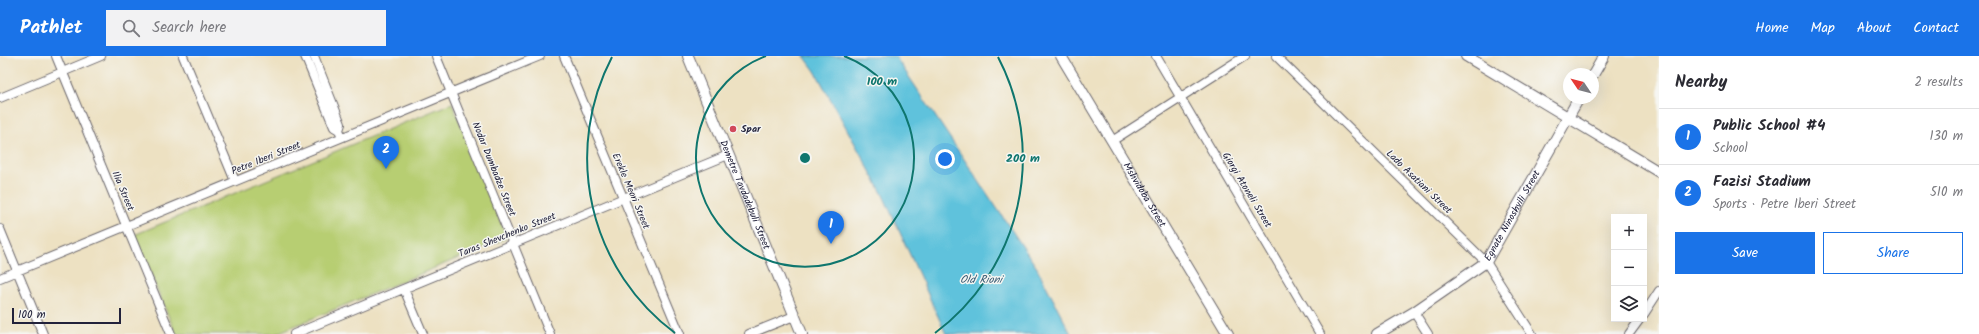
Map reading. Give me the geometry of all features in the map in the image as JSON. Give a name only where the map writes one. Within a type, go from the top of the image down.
[{"type":"street","name":"Ilia Street","points":[[56,56],[171,334]]},
{"type":"street","points":[[0,98],[102,56]]},
{"type":"street","points":[[183,56],[235,181]]},
{"type":"street","points":[[305,56],[334,128],[341,133]]},
{"type":"street","points":[[314,56],[341,124],[341,133]]},
{"type":"street","name":"Nodar Dumbadze Street","points":[[436,56],[550,334]]},
{"type":"street","name":"Petre Iberi Street","points":[[0,278],[235,181],[341,133],[452,92],[540,56]]},
{"type":"street","name":"Erekle Meori Street","points":[[564,56],[680,334]]},
{"type":"street","name":"Demetre Tavdadebuli Street","points":[[688,56],[802,334]]},
{"type":"street","name":"Mshvidoba Street","points":[[1060,56],[1228,334]]},
{"type":"street","name":"Giorgi Atoneli Street","points":[[1156,56],[1320,334]]},
{"type":"street","points":[[1112,141],[1245,56]]},
{"type":"street","name":"Lado Asatiani Street","points":[[1276,56],[1486,262],[1532,334]]},
{"type":"street","points":[[1466,56],[1659,172]]},
{"type":"street","points":[[1597,68],[1604,56]]},
{"type":"street","name":"Egnate Ninoshvili Street","points":[[1377,334],[1414,312],[1486,262],[1575,104]]},
{"type":"street","name":"Taras Shevchenko Street","points":[[294,334],[728,155]]},
{"type":"street","points":[[0,230],[43,334]]},
{"type":"street","points":[[404,289],[422,334]]},
{"type":"street","points":[[1647,310],[1659,291]]},
{"type":"street","points":[[1651,304],[1659,309]]},
{"type":"street","points":[[1414,312],[1428,334]]},
{"type":"street","points":[[749,334],[794,316]]},
{"type":"street","points":[[1630,334],[1638,322]]},
{"type":"green space","points":[[452,103],[507,238],[275,334],[176,334],[134,235]]},
{"type":"water","name":"Old Rioni","points":[[804,56],[895,56],[1037,268],[1071,334],[946,334],[882,193],[815,71]]},
{"type":"place","name":"Spar","points":[[733,129]]},
{"type":"place","name":"Fazisi Stadium","points":[[386,169]]},
{"type":"place","name":"Public School #4","points":[[831,244]]}]
